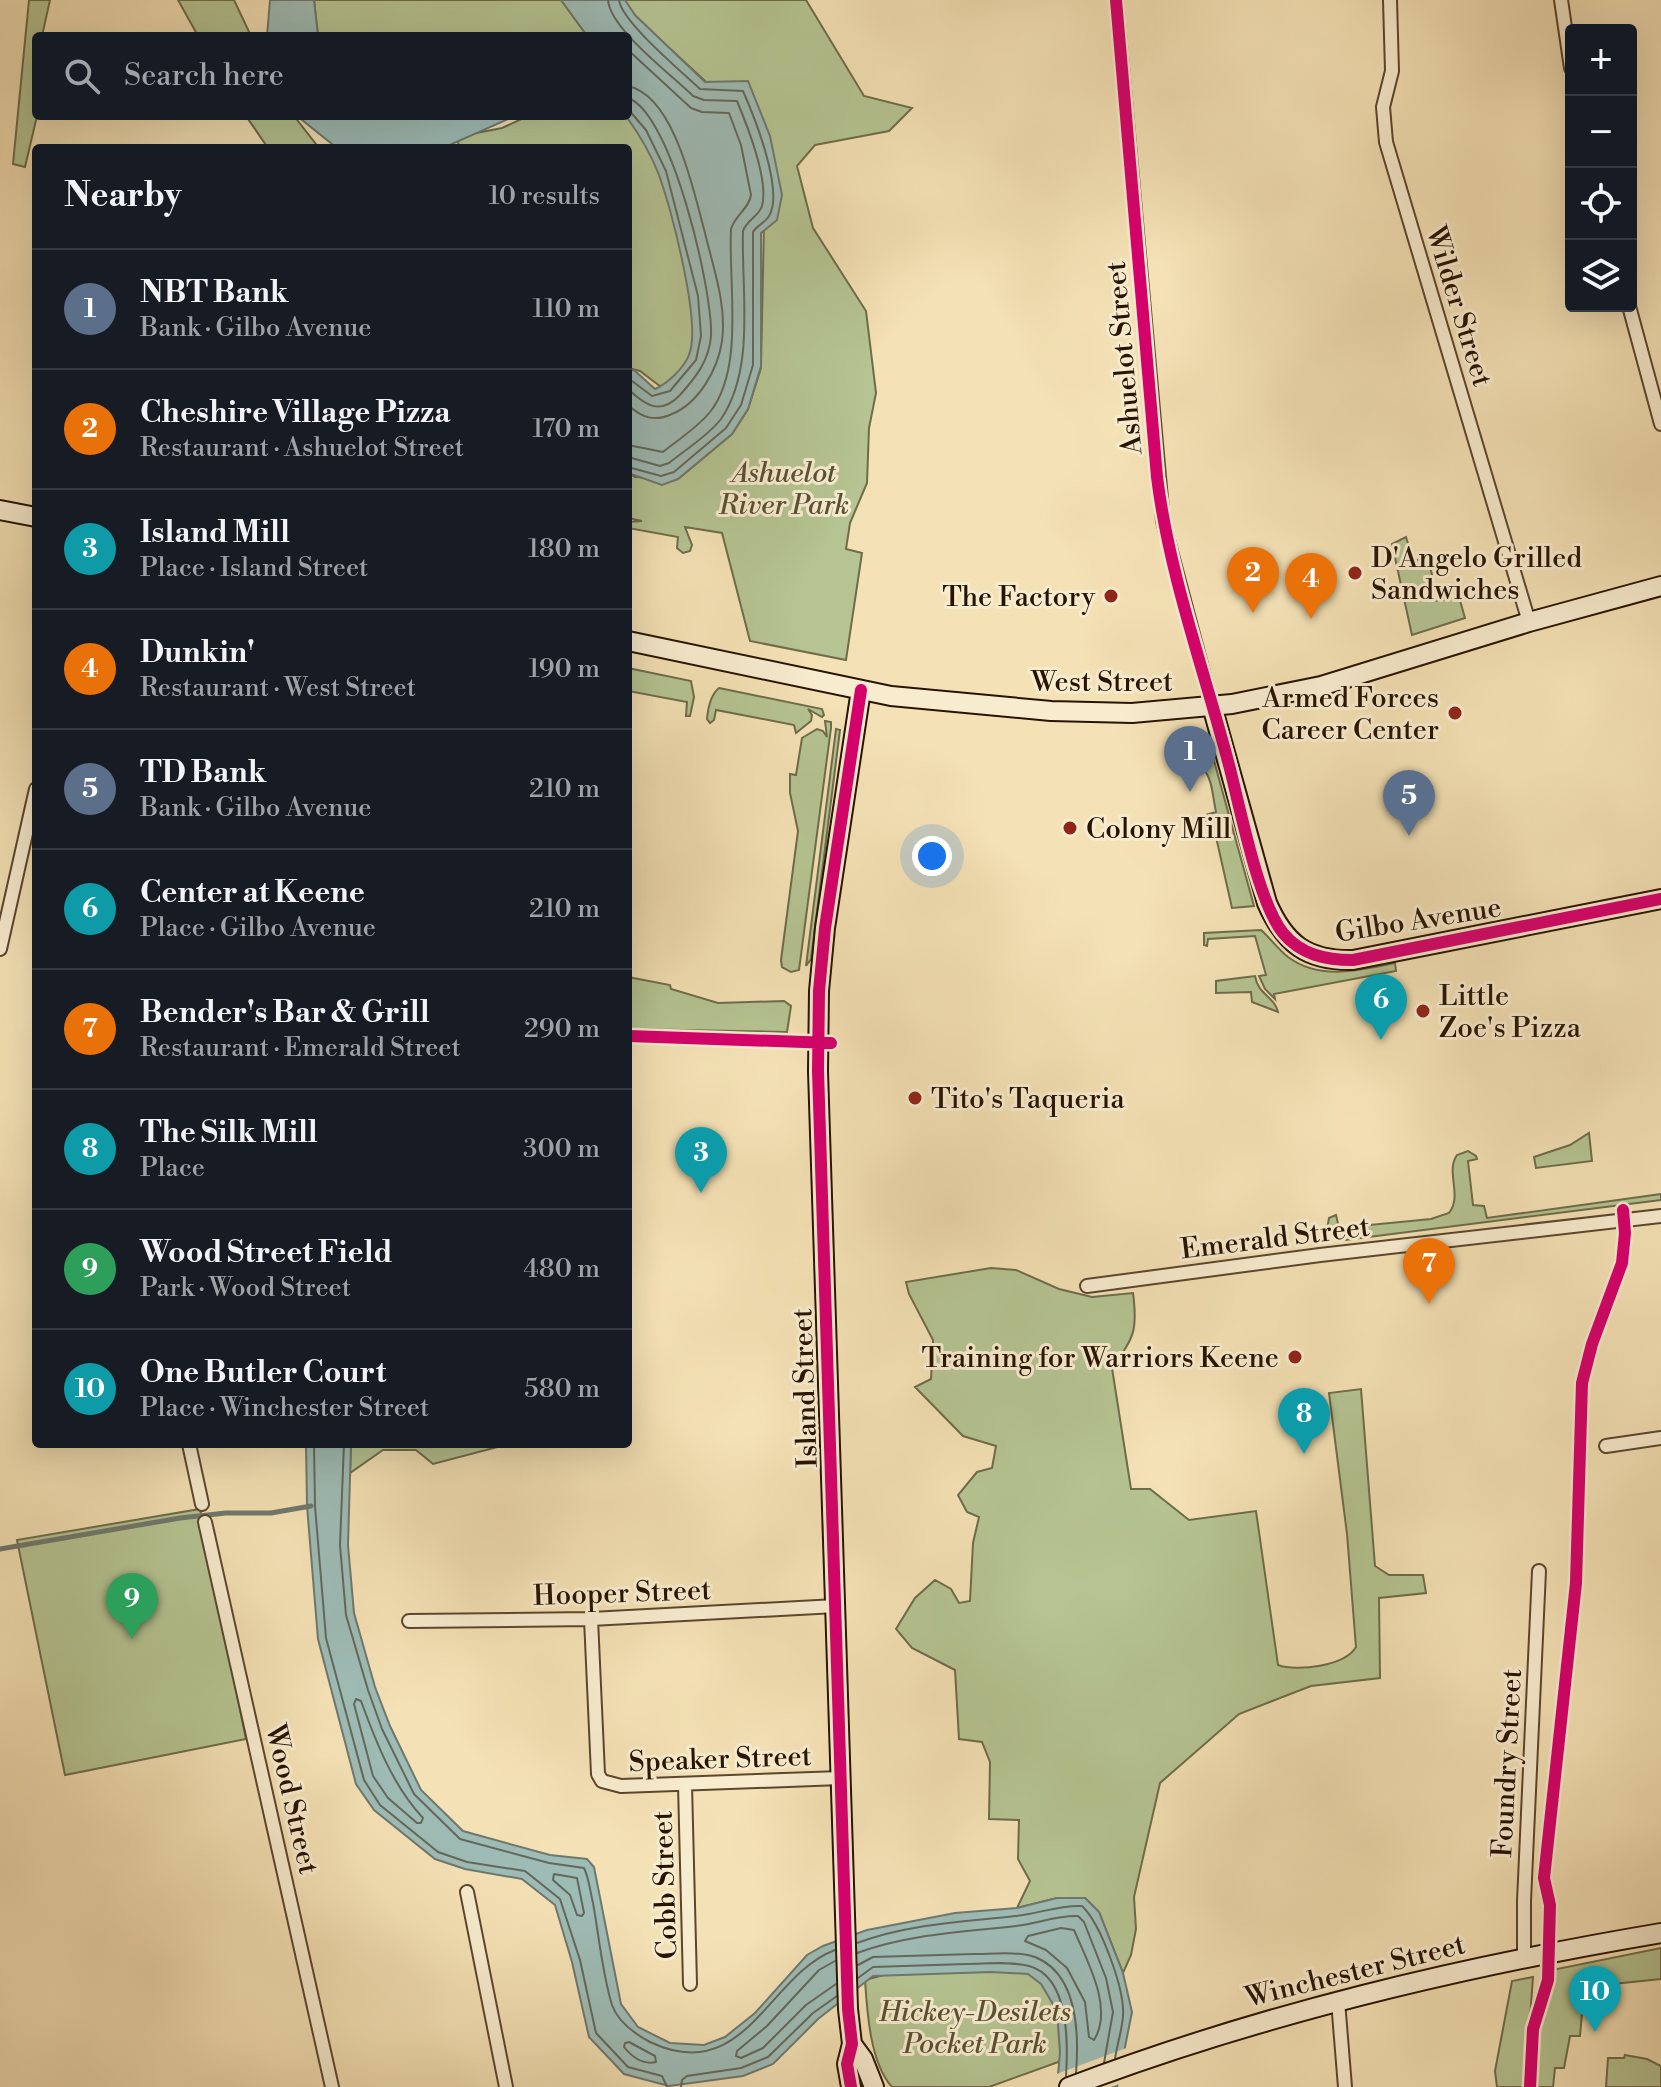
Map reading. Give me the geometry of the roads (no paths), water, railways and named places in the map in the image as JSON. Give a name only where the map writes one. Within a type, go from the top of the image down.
[{"type":"street","name":"Ashuelot Street","points":[[1116,0],[1163,521],[1212,706]]},
{"type":"street","name":"Wilder Street","points":[[1390,0],[1392,71],[1383,107],[1386,142],[1529,622]]},
{"type":"street","points":[[1561,0],[1565,27]]},
{"type":"street","points":[[1631,312],[1661,424]]},
{"type":"street","points":[[0,510],[32,516]]},
{"type":"street","name":"West Street","points":[[632,642],[861,690],[946,703],[1132,713],[1281,696],[1661,586]]},
{"type":"street","name":"Island Street","points":[[851,2087],[847,2064],[852,2044],[848,2009],[819,1135],[819,988],[825,928],[861,690]]},
{"type":"street","name":"Gilbo Avenue","points":[[1212,706],[1267,903],[1283,933],[1309,953],[1336,960],[1353,960],[1661,899]]},
{"type":"street","points":[[0,949],[32,807]]},
{"type":"street","name":"Emerald Street","points":[[1087,1286],[1320,1255],[1661,1216]]},
{"type":"street","points":[[1606,1446],[1661,1438]]},
{"type":"street","points":[[190,1448],[202,1504]]},
{"type":"street","name":"Wood Street","points":[[205,1522],[332,2087]]},
{"type":"street","name":"Foundry Street","points":[[1524,1957],[1539,1571]]},
{"type":"street","name":"Hooper Street","points":[[409,1621],[591,1619],[836,1606]]},
{"type":"street","name":"Speaker Street","points":[[591,1619],[598,1774],[602,1781],[621,1786],[841,1778]]},
{"type":"street","name":"Cobb Street","points":[[685,1785],[690,1984]]},
{"type":"street","points":[[467,1892],[506,2087]]},
{"type":"street","name":"Winchester Street","points":[[1069,2087],[1205,2038],[1338,2001],[1524,1957],[1661,1933]]},
{"type":"street","points":[[1338,2001],[1345,2087]]},
{"type":"street","name":"Island Street","points":[[852,2044],[863,2059],[874,2087]]},
{"type":"water","points":[[270,0],[314,0],[318,32],[267,32]]},
{"type":"water","points":[[561,0],[625,0],[635,15],[705,82],[748,81],[770,136],[782,195],[777,220],[761,233],[761,366],[748,409],[732,434],[678,479],[662,485],[632,474],[632,370],[655,389],[675,375],[687,360],[692,340],[688,293],[671,213],[659,175],[629,120],[632,120],[632,32],[584,32]]},
{"type":"water","points":[[302,120],[506,120],[452,144],[332,144]]},
{"type":"water","points":[[306,1448],[351,1448],[348,1545],[354,1613],[375,1687],[421,1790],[463,1831],[550,1855],[587,1859],[594,1867],[621,2004],[638,2027],[670,2043],[704,2045],[725,2037],[755,2013],[807,1955],[823,1946],[867,1930],[955,1913],[1017,1908],[1057,1898],[1085,1898],[1099,1912],[1123,1973],[1132,2012],[1117,2087],[1057,2087],[1060,2052],[1057,2011],[1041,1984],[1028,1974],[991,1972],[873,1976],[818,2019],[773,2064],[743,2076],[669,2086],[624,2074],[589,2037],[555,1905],[522,1879],[465,1869],[435,1859],[374,1810],[356,1784],[318,1639],[307,1506]]},
{"type":"waterway","points":[[0,1549],[180,1518],[226,1513],[271,1513],[311,1506]]},
{"type":"place","name":"D'Angelo Grilled Sandwiches","points":[[1355,573]]},
{"type":"place","name":"The Factory","points":[[1111,596]]},
{"type":"place","name":"Cheshire Village Pizza","points":[[1253,613]]},
{"type":"place","name":"Dunkin'","points":[[1311,619]]},
{"type":"place","name":"Armed Forces Career Center","points":[[1455,713]]},
{"type":"place","name":"NBT Bank","points":[[1190,792]]},
{"type":"place","name":"Colony Mill","points":[[1070,828]]},
{"type":"place","name":"TD Bank","points":[[1409,836]]},
{"type":"place","name":"Little Zoe's Pizza","points":[[1423,1011]]},
{"type":"place","name":"Center at Keene","points":[[1381,1040]]},
{"type":"place","name":"Tito's Taqueria","points":[[915,1098]]},
{"type":"place","name":"Island Mill","points":[[701,1193]]},
{"type":"place","name":"Bender's Bar & Grill","points":[[1429,1304]]},
{"type":"place","name":"Training for Warriors Keene","points":[[1295,1357]]},
{"type":"place","name":"The Silk Mill","points":[[1304,1454]]},
{"type":"place","name":"Wood Street Field","points":[[132,1639]]},
{"type":"place","name":"One Butler Court","points":[[1595,2032]]},
{"type":"park label","name":"Ashuelot River Park","points":[[784,488]]},
{"type":"park label","name":"Hickey-Desilets Pocket Park","points":[[975,2027]]}]
